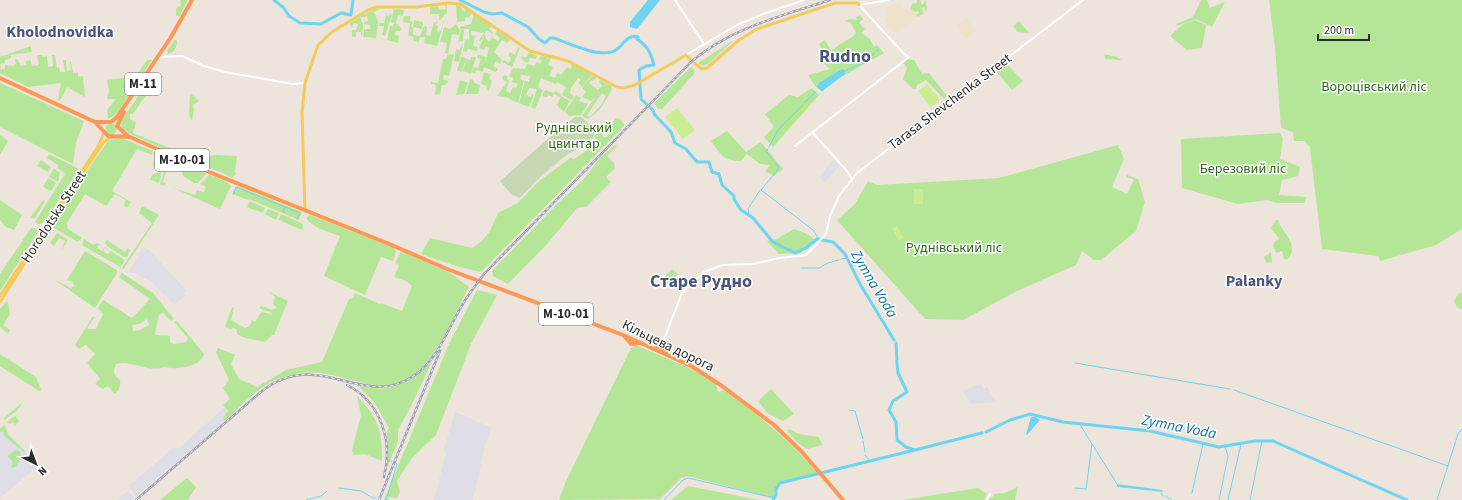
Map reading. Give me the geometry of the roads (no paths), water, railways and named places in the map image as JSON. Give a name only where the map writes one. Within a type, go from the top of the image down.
[{"type":"highway","name":"М-11","points":[[104,131],[109,122],[121,112],[193,0]]},
{"type":"highway","name":"М-11","points":[[113,136],[117,133],[121,117],[160,58],[193,0]]},
{"type":"highway","name":"М-10-01","points":[[0,78],[95,122],[107,135],[130,137]]},
{"type":"highway","name":"М-10-01","points":[[95,122],[109,122],[130,137],[305,210]]},
{"type":"highway","name":"Кільцева дорога","points":[[305,210],[491,287],[623,335],[654,349],[660,349],[707,375],[781,431],[817,469],[843,500]]},
{"type":"main road","points":[[305,210],[301,126],[305,83],[318,45],[332,32],[368,10],[382,7],[416,7],[455,1],[530,51],[568,61],[617,87],[624,88],[637,84],[686,55],[702,69],[707,68],[739,40],[757,29],[835,3],[858,3],[860,5]]},
{"type":"main road","name":"Horodotska Street","points":[[0,296],[57,206],[99,145],[104,131]]},
{"type":"main road","name":"Horodotska Street","points":[[0,302],[77,181],[104,142],[113,136]]},
{"type":"street","points":[[675,0],[704,44]]},
{"type":"street","points":[[686,55],[704,44],[763,14],[804,0]]},
{"type":"street","points":[[860,5],[888,0]]},
{"type":"street","name":"Tarasa Shevchenka Street","points":[[660,349],[682,293],[704,272],[722,265],[753,264],[778,258],[801,257],[810,252],[826,234],[830,216],[840,196],[852,179],[889,148],[1083,0]]},
{"type":"street","points":[[795,146],[907,57],[860,5]]},
{"type":"street","points":[[160,58],[182,56],[204,66],[225,72],[294,84],[305,83]]},
{"type":"street","points":[[812,132],[848,171],[852,179]]},
{"type":"street","points":[[987,500],[990,494]]},
{"type":"water","points":[[648,0],[660,0],[637,29],[630,27],[630,22]]},
{"type":"water","points":[[842,69],[845,71],[845,74],[822,91],[817,87],[819,83]]},
{"type":"water","points":[[1031,417],[1036,417],[1040,420],[1027,435],[1026,434]]},
{"type":"water","points":[[1117,484],[1162,490],[1163,492],[1117,487]]},
{"type":"waterway","name":"Zymna Voda","points":[[274,0],[283,7],[289,16],[300,23],[321,24],[341,13],[351,15],[353,0]]},
{"type":"waterway","name":"Zymna Voda","points":[[460,0],[484,12],[492,14],[502,13],[528,27],[545,43],[550,38],[554,38],[583,49],[605,53],[612,52],[619,48],[630,37],[638,37],[637,39],[644,44],[648,50],[654,65],[646,66],[639,70],[641,99],[652,109],[655,115],[671,132],[675,143],[686,149],[697,162],[709,162],[712,172],[719,174],[722,185],[734,196],[734,199],[741,210],[753,218],[773,242],[795,253],[806,248],[817,239],[833,242],[845,254],[860,284],[894,340]]},
{"type":"waterway","points":[[845,71],[869,60],[874,53]]},
{"type":"waterway","points":[[805,102],[816,92]]},
{"type":"waterway","points":[[769,147],[778,130],[803,105]]},
{"type":"waterway","points":[[768,149],[766,151],[773,160]]},
{"type":"waterway","points":[[775,162],[779,168],[761,190],[813,230],[819,239]]},
{"type":"waterway","points":[[233,194],[236,187],[300,213],[297,219]]},
{"type":"waterway","points":[[749,215],[748,209],[760,190]]},
{"type":"waterway","points":[[283,212],[284,208]]},
{"type":"waterway","name":"Zymna Voda","points":[[841,259],[847,258]]},
{"type":"waterway","points":[[801,268],[819,268],[828,263],[839,260]]},
{"type":"waterway","name":"Zymna Voda","points":[[896,343],[897,363]]},
{"type":"waterway","points":[[1075,363],[1230,389]]},
{"type":"waterway","name":"Zymna Voda","points":[[897,364],[898,373],[907,392],[893,401],[889,410],[896,422],[897,440],[906,447],[915,450],[982,433]]},
{"type":"waterway","points":[[1234,390],[1448,466]]},
{"type":"waterway","points":[[849,410],[855,411],[863,439]]},
{"type":"waterway","name":"Zymna Voda","points":[[986,432],[1010,420],[1030,414],[1063,422],[1150,431],[1219,447],[1255,441],[1273,441],[1407,500]]},
{"type":"waterway","points":[[1079,423],[1117,484]]},
{"type":"waterway","points":[[1437,500],[1458,434],[1462,429]]},
{"type":"waterway","points":[[863,441],[865,452]]},
{"type":"waterway","points":[[1250,500],[1262,441]]},
{"type":"waterway","points":[[1075,488],[1086,489],[1092,444]]},
{"type":"waterway","points":[[1192,493],[1203,444]]},
{"type":"waterway","points":[[1228,500],[1241,444]]},
{"type":"waterway","points":[[1219,500],[1228,456],[1225,446]]},
{"type":"waterway","points":[[773,500],[776,495],[776,489],[780,483],[915,450]]},
{"type":"waterway","points":[[865,455],[870,461]]},
{"type":"waterway","points":[[386,500],[397,464],[394,462]]},
{"type":"waterway","points":[[664,500],[683,480],[688,478],[774,498]]},
{"type":"waterway","points":[[339,488],[361,491],[373,498],[376,498]]},
{"type":"waterway","points":[[306,500],[321,496],[327,491]]},
{"type":"waterway","points":[[1165,496],[1171,499]]},
{"type":"railway","points":[[136,500],[262,391],[283,379],[303,375],[322,376],[378,387],[396,384],[415,375],[431,360],[464,302],[485,273],[691,62],[706,50],[723,40],[757,24],[830,0]]},
{"type":"railway","points":[[379,500],[440,351]]},
{"type":"railway","points":[[347,385],[359,392],[368,401],[382,424],[387,450],[384,477]]},
{"type":"district","name":"Kholodnovidka","points":[[60,32]]},
{"type":"district","name":"Rudno","points":[[845,56]]},
{"type":"district","name":"Старе Рудно","points":[[701,281]]},
{"type":"district","name":"Palanky","points":[[1254,281]]},
{"type":"park label","name":"Вороцівський ліс","points":[[1374,87]]},
{"type":"park label","name":"Руднівський цвинтар","points":[[574,136]]},
{"type":"park label","name":"Березовий ліс","points":[[1243,169]]},
{"type":"park label","name":"Руднівський ліс","points":[[954,248]]}]
